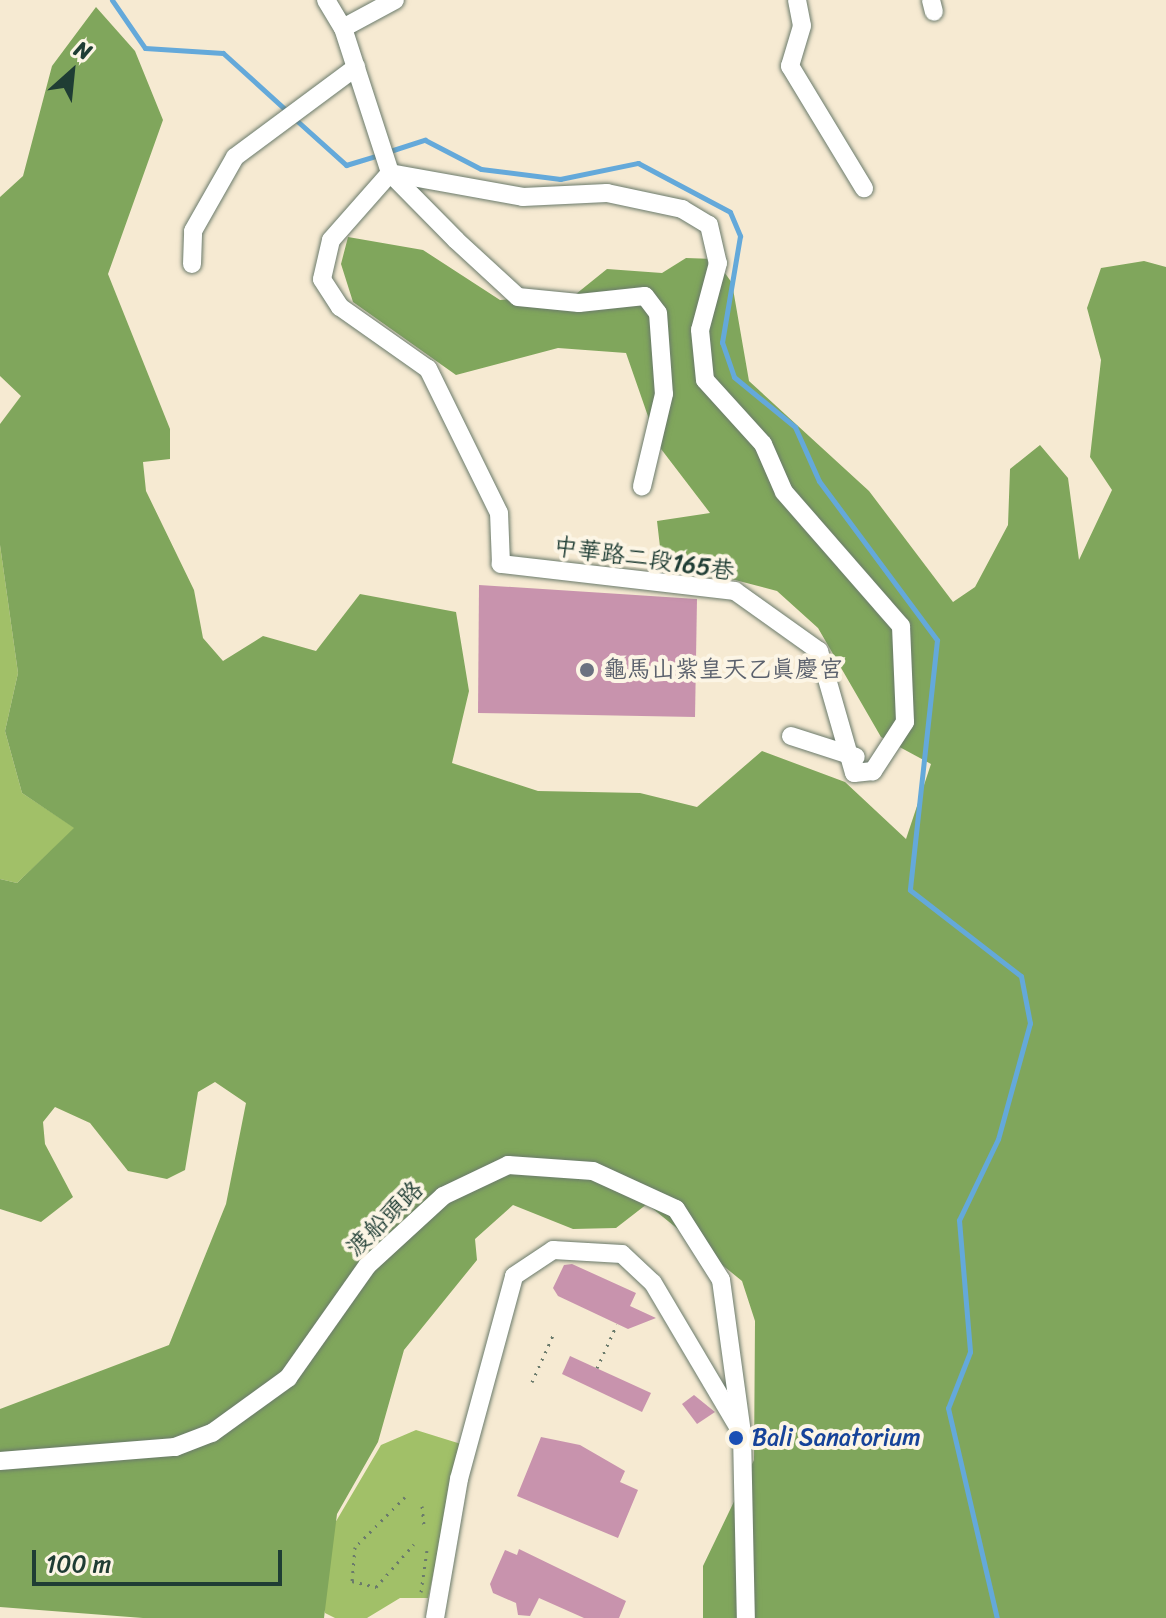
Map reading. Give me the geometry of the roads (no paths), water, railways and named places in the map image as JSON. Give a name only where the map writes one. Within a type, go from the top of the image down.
[{"type":"street","points":[[326,0],[343,28],[389,168],[518,297],[579,303],[645,296],[658,313],[664,394],[642,486]]},
{"type":"street","points":[[343,28],[395,0]]},
{"type":"street","points":[[797,0],[802,26],[790,66],[864,188]]},
{"type":"street","points":[[192,264],[193,231],[235,157],[356,67]]},
{"type":"street","points":[[389,168],[523,197],[607,193],[682,209],[709,225],[718,263],[700,330],[705,380],[763,444],[784,492],[901,626],[905,722],[873,771],[854,773],[848,752],[791,736]]},
{"type":"street","name":"中華路二段165巷","points":[[389,168],[331,240],[322,279],[340,307],[406,347],[428,369],[499,513],[501,564],[735,591],[819,651],[848,752]]},
{"type":"street","name":"渡船頭路","points":[[0,1461],[175,1447],[212,1433],[288,1378],[367,1266],[443,1196],[508,1165],[593,1171],[676,1209],[721,1280],[742,1434],[746,1618]]},
{"type":"street","points":[[435,1618],[459,1479],[514,1276],[553,1250],[622,1254],[653,1283],[742,1434]]},
{"type":"waterway","points":[[112,0],[145,48],[223,53],[288,112]]},
{"type":"waterway","points":[[295,119],[346,165],[378,155]]},
{"type":"waterway","points":[[387,152],[425,140],[481,169],[560,179],[638,163],[730,212],[740,236],[722,342],[734,377],[795,427],[819,481],[937,640],[910,890],[1021,976],[1030,1023],[998,1139],[959,1220],[970,1352],[948,1408],[997,1618]]},
{"type":"place","name":"龜馬山紫皇天乙真慶宮","points":[[587,670]]},
{"type":"place","name":"Bali Sanatorium","points":[[736,1438]]}]
